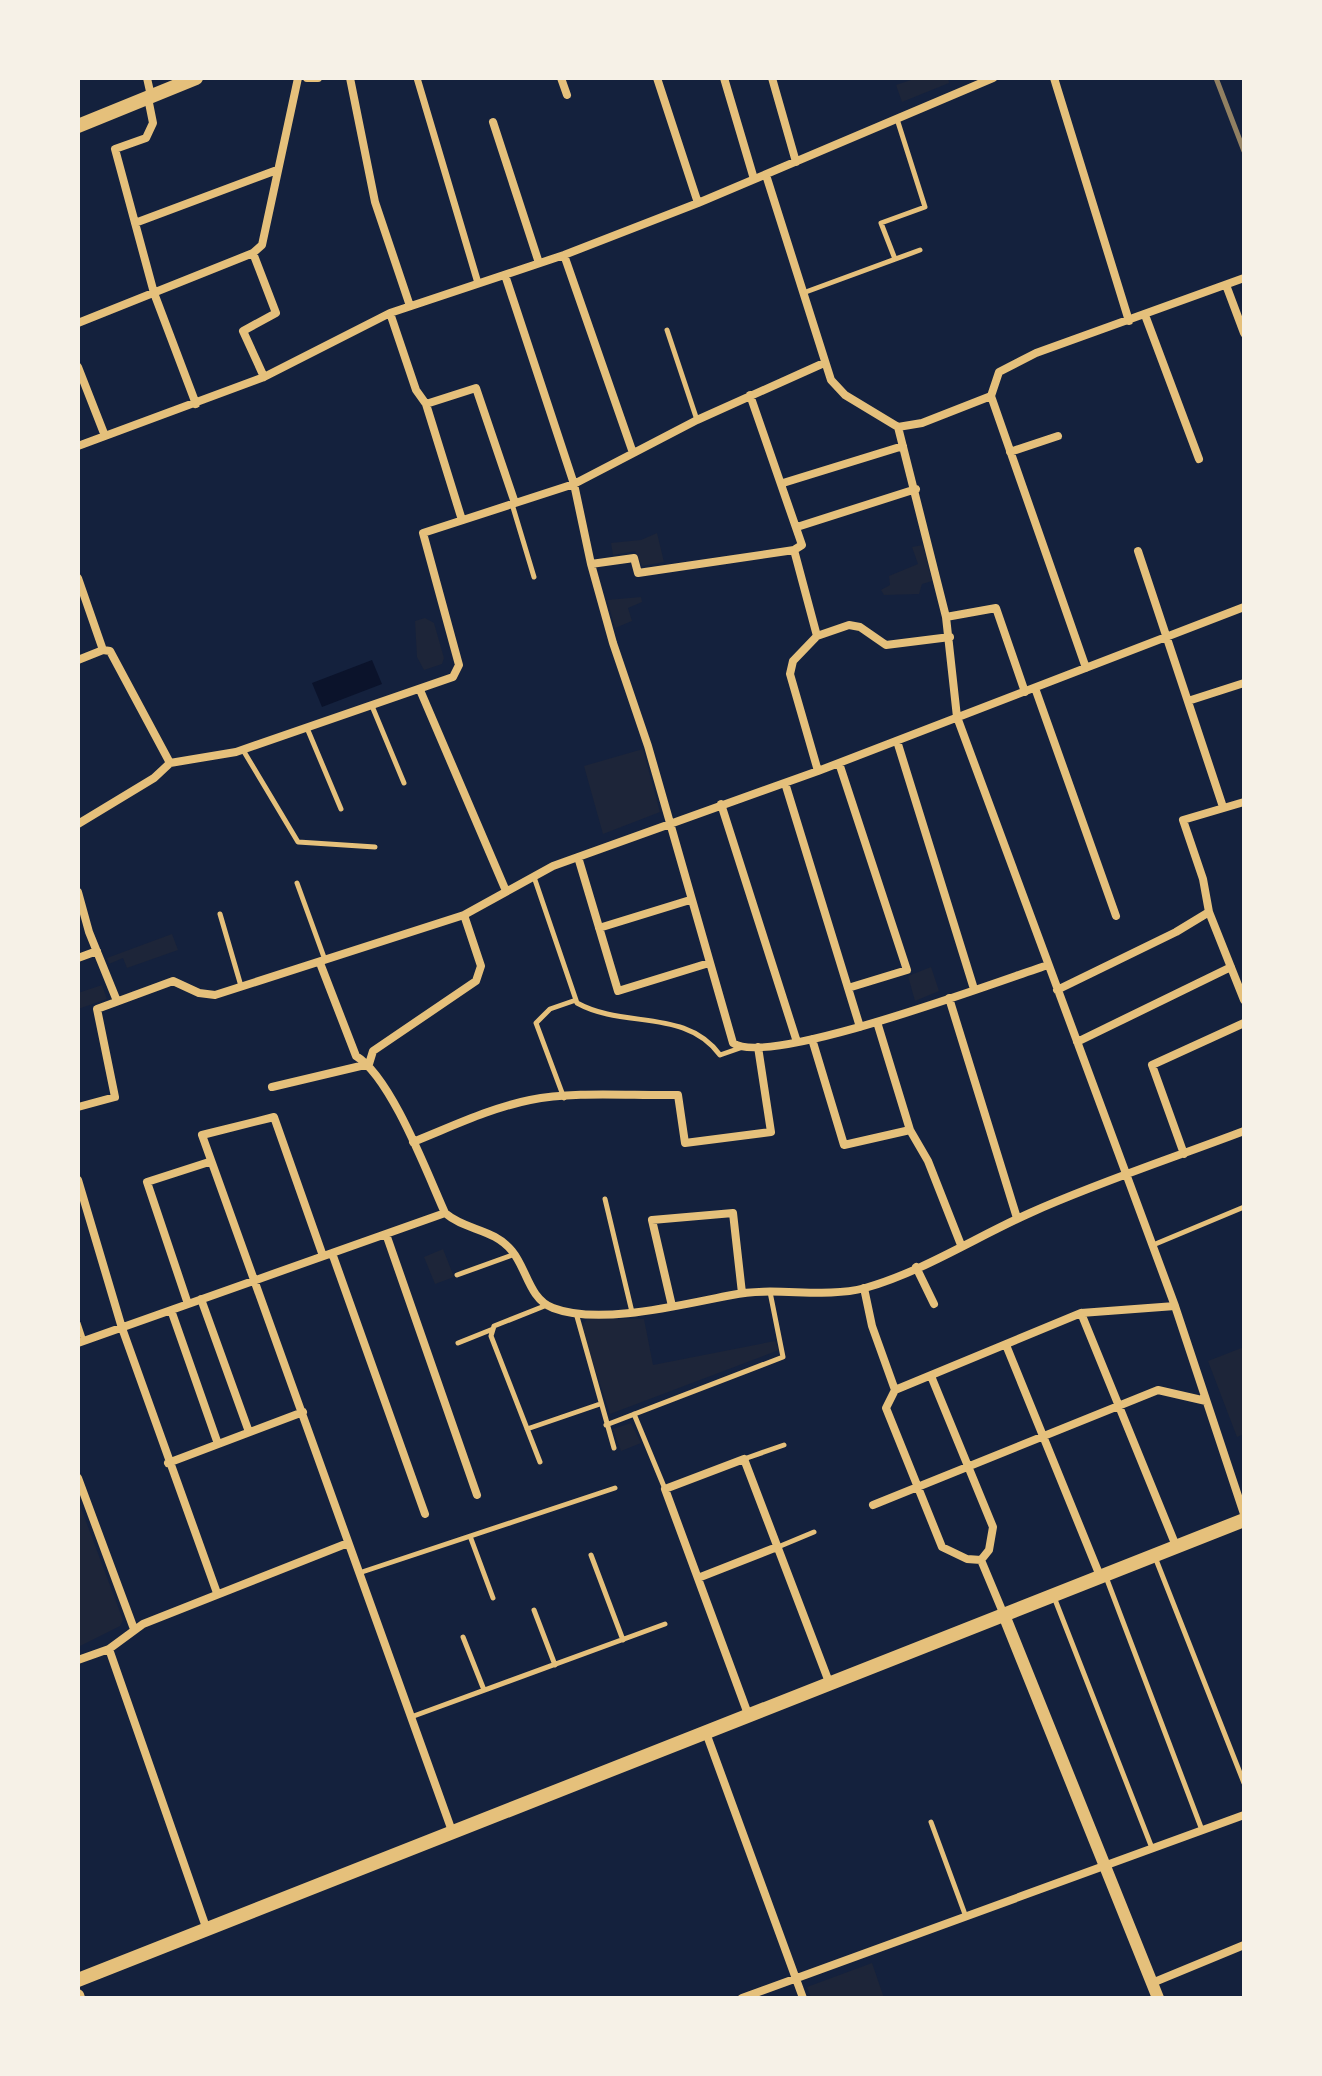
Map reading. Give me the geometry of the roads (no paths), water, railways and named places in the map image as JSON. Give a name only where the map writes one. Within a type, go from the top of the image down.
[{"type":"main road","points":[[78,126],[196,78]]},
{"type":"main road","points":[[78,1980],[705,1730],[1244,1520]]},
{"type":"street","points":[[147,78],[153,123],[146,138],[115,149],[154,293],[196,404]]},
{"type":"street","points":[[78,323],[253,253],[262,245],[298,78]]},
{"type":"street","points":[[307,78],[318,78]]},
{"type":"street","points":[[350,78],[375,202],[410,306]]},
{"type":"street","points":[[417,78],[478,283]]},
{"type":"street","points":[[561,78],[567,95]]},
{"type":"street","points":[[657,78],[698,203]]},
{"type":"street","points":[[724,78],[754,179]]},
{"type":"street","points":[[772,78],[796,162]]},
{"type":"street","points":[[963,78],[967,89]]},
{"type":"street","points":[[78,446],[264,377],[390,313],[564,255],[698,203],[993,78]]},
{"type":"street","points":[[1054,78],[1129,321]]},
{"type":"street","points":[[493,122],[539,263]]},
{"type":"street","points":[[135,223],[277,170]]},
{"type":"street","points":[[766,175],[824,363],[831,380],[845,395],[898,427],[922,423],[991,396]]},
{"type":"street","points":[[253,253],[276,313],[243,331],[264,377]]},
{"type":"street","points":[[564,255],[633,453]]},
{"type":"street","points":[[505,275],[574,484],[591,564],[656,773],[667,823],[733,1043],[758,1047],[812,1039],[877,1022],[1048,965]]},
{"type":"street","points":[[1086,668],[991,396],[999,372],[1036,353],[1244,278]]},
{"type":"street","points":[[1226,285],[1244,333]]},
{"type":"street","points":[[390,313],[416,390],[426,404],[462,520]]},
{"type":"street","points":[[1145,315],[1199,459]]},
{"type":"street","points":[[78,824],[154,778],[170,763],[243,750],[453,677],[459,665],[423,533],[574,484],[697,420],[824,363]]},
{"type":"street","points":[[78,367],[80,381],[105,436]]},
{"type":"street","points":[[426,404],[476,388],[513,504]]},
{"type":"street","points":[[591,564],[634,558],[638,573],[794,550],[802,545],[750,395]]},
{"type":"street","points":[[898,427],[946,617],[957,717],[1175,1306],[1244,1514]]},
{"type":"street","points":[[1010,452],[1058,436]]},
{"type":"street","points":[[783,483],[903,446]]},
{"type":"street","points":[[797,527],[916,489]]},
{"type":"street","points":[[794,550],[817,636]]},
{"type":"street","points":[[1138,551],[1223,807]]},
{"type":"street","points":[[78,578],[103,650]]},
{"type":"street","points":[[78,1107],[115,1097],[97,1009],[173,981],[209,996],[464,915],[533,876],[578,857],[818,771],[1244,607]]},
{"type":"street","points":[[946,617],[996,608],[1025,692]]},
{"type":"street","points":[[818,771],[790,674],[793,661],[817,636],[849,625],[868,629],[886,645],[950,637]]},
{"type":"street","points":[[78,660],[103,650],[110,651],[134,690],[138,707],[170,763]]},
{"type":"street","points":[[1188,701],[1244,683]]},
{"type":"street","points":[[1035,688],[1116,916]]},
{"type":"street","points":[[420,690],[506,891]]},
{"type":"street","points":[[897,741],[974,989]]},
{"type":"street","points":[[839,763],[907,970],[848,988]]},
{"type":"street","points":[[785,783],[860,1027]]},
{"type":"street","points":[[1244,802],[1183,820],[1203,879],[1209,912],[1244,1000]]},
{"type":"street","points":[[721,804],[797,1042]]},
{"type":"street","points":[[578,857],[618,991],[709,963]]},
{"type":"street","points":[[78,892],[117,1001]]},
{"type":"street","points":[[599,928],[690,900]]},
{"type":"street","points":[[1057,990],[1209,912]]},
{"type":"street","points":[[369,1064],[373,1051],[479,976],[481,966],[464,915]]},
{"type":"street","points":[[78,958],[97,951]]},
{"type":"street","points":[[322,962],[356,1056],[369,1064],[413,1142],[445,1213]]},
{"type":"street","points":[[1077,1042],[1231,967]]},
{"type":"street","points":[[949,998],[1017,1218]]},
{"type":"street","points":[[877,1022],[910,1130],[928,1161],[961,1245]]},
{"type":"street","points":[[1184,1154],[1152,1065],[1244,1023]]},
{"type":"street","points":[[812,1039],[844,1145],[910,1130]]},
{"type":"street","points":[[413,1142],[516,1104],[564,1098],[678,1095],[685,1143],[771,1132],[758,1047]]},
{"type":"street","points":[[272,1087],[369,1064]]},
{"type":"street","points":[[425,1514],[274,1117],[202,1135],[209,1162],[303,1412],[452,1831]]},
{"type":"street","points":[[81,1342],[445,1213],[491,1232],[515,1254],[536,1295],[547,1305],[576,1312],[633,1313],[742,1293],[864,1288],[916,1267],[1017,1218],[1244,1131]]},
{"type":"street","points":[[188,1304],[147,1182],[209,1162]]},
{"type":"street","points":[[78,1180],[122,1328],[217,1593]]},
{"type":"street","points":[[672,1306],[652,1220],[733,1213],[742,1293]]},
{"type":"street","points":[[386,1234],[477,1495]]},
{"type":"street","points":[[916,1267],[934,1304]]},
{"type":"street","points":[[864,1288],[872,1326],[895,1390]]},
{"type":"street","points":[[201,1299],[249,1432]]},
{"type":"street","points":[[981,1560],[967,1559],[942,1547],[886,1408],[895,1390],[1081,1313],[1175,1306]]},
{"type":"street","points":[[171,1310],[218,1444]]},
{"type":"street","points":[[1081,1313],[1176,1546]]},
{"type":"street","points":[[1006,1345],[1102,1575]]},
{"type":"street","points":[[931,1376],[994,1532],[989,1550],[981,1560]]},
{"type":"street","points":[[873,1505],[1158,1390],[1206,1401]]},
{"type":"street","points":[[168,1463],[303,1412]]},
{"type":"street","points":[[748,1714],[665,1489],[744,1459],[829,1682]]},
{"type":"street","points":[[78,1478],[134,1629]]},
{"type":"street","points":[[78,1660],[109,1649],[134,1629],[217,1593],[348,1543]]},
{"type":"street","points":[[698,1578],[777,1547]]},
{"type":"street","points":[[981,1560],[1158,1998]]},
{"type":"street","points":[[109,1649],[207,1930]]},
{"type":"street","points":[[705,1730],[803,1998]]},
{"type":"street","points":[[742,1998],[1244,1815]]},
{"type":"street","points":[[1152,1983],[1244,1945]]},
{"type":"lane","points":[[895,259],[881,223],[925,207],[897,119]]},
{"type":"lane","points":[[802,293],[920,250]]},
{"type":"lane","points":[[667,330],[697,420]]},
{"type":"lane","points":[[513,504],[534,577]]},
{"type":"lane","points":[[372,706],[404,783]]},
{"type":"lane","points":[[307,728],[341,809]]},
{"type":"lane","points":[[243,750],[298,842],[375,847]]},
{"type":"lane","points":[[533,876],[576,1000],[608,1016],[693,1029],[720,1055],[743,1047]]},
{"type":"lane","points":[[297,883],[322,962]]},
{"type":"lane","points":[[220,914],[242,986]]},
{"type":"lane","points":[[564,1098],[536,1023],[550,1009],[576,1000]]},
{"type":"lane","points":[[605,1199],[633,1313]]},
{"type":"lane","points":[[1152,1245],[1244,1207]]},
{"type":"lane","points":[[457,1275],[515,1254]]},
{"type":"lane","points":[[606,1425],[783,1357],[770,1291]]},
{"type":"lane","points":[[458,1343],[547,1305]]},
{"type":"lane","points":[[576,1312],[575,1319],[614,1448]]},
{"type":"lane","points":[[78,1323],[81,1342]]},
{"type":"lane","points":[[493,1329],[491,1336],[540,1462]]},
{"type":"lane","points":[[527,1429],[600,1404]]},
{"type":"lane","points":[[634,1414],[665,1489]]},
{"type":"lane","points":[[744,1459],[784,1445]]},
{"type":"lane","points":[[359,1573],[615,1488]]},
{"type":"lane","points":[[777,1547],[814,1532]]},
{"type":"lane","points":[[470,1536],[493,1598]]},
{"type":"lane","points":[[1154,1554],[1244,1783]]},
{"type":"lane","points":[[591,1555],[623,1640]]},
{"type":"lane","points":[[1102,1575],[1202,1831]]},
{"type":"lane","points":[[1053,1595],[1152,1849]]},
{"type":"lane","points":[[534,1610],[555,1665]]},
{"type":"lane","points":[[411,1717],[665,1624]]},
{"type":"lane","points":[[463,1637],[484,1690]]},
{"type":"lane","points":[[931,1822],[966,1917]]},
{"type":"lane","points":[[769,1988],[773,1998]]},
{"type":"railway","points":[[1216,78],[1244,151]]}]
